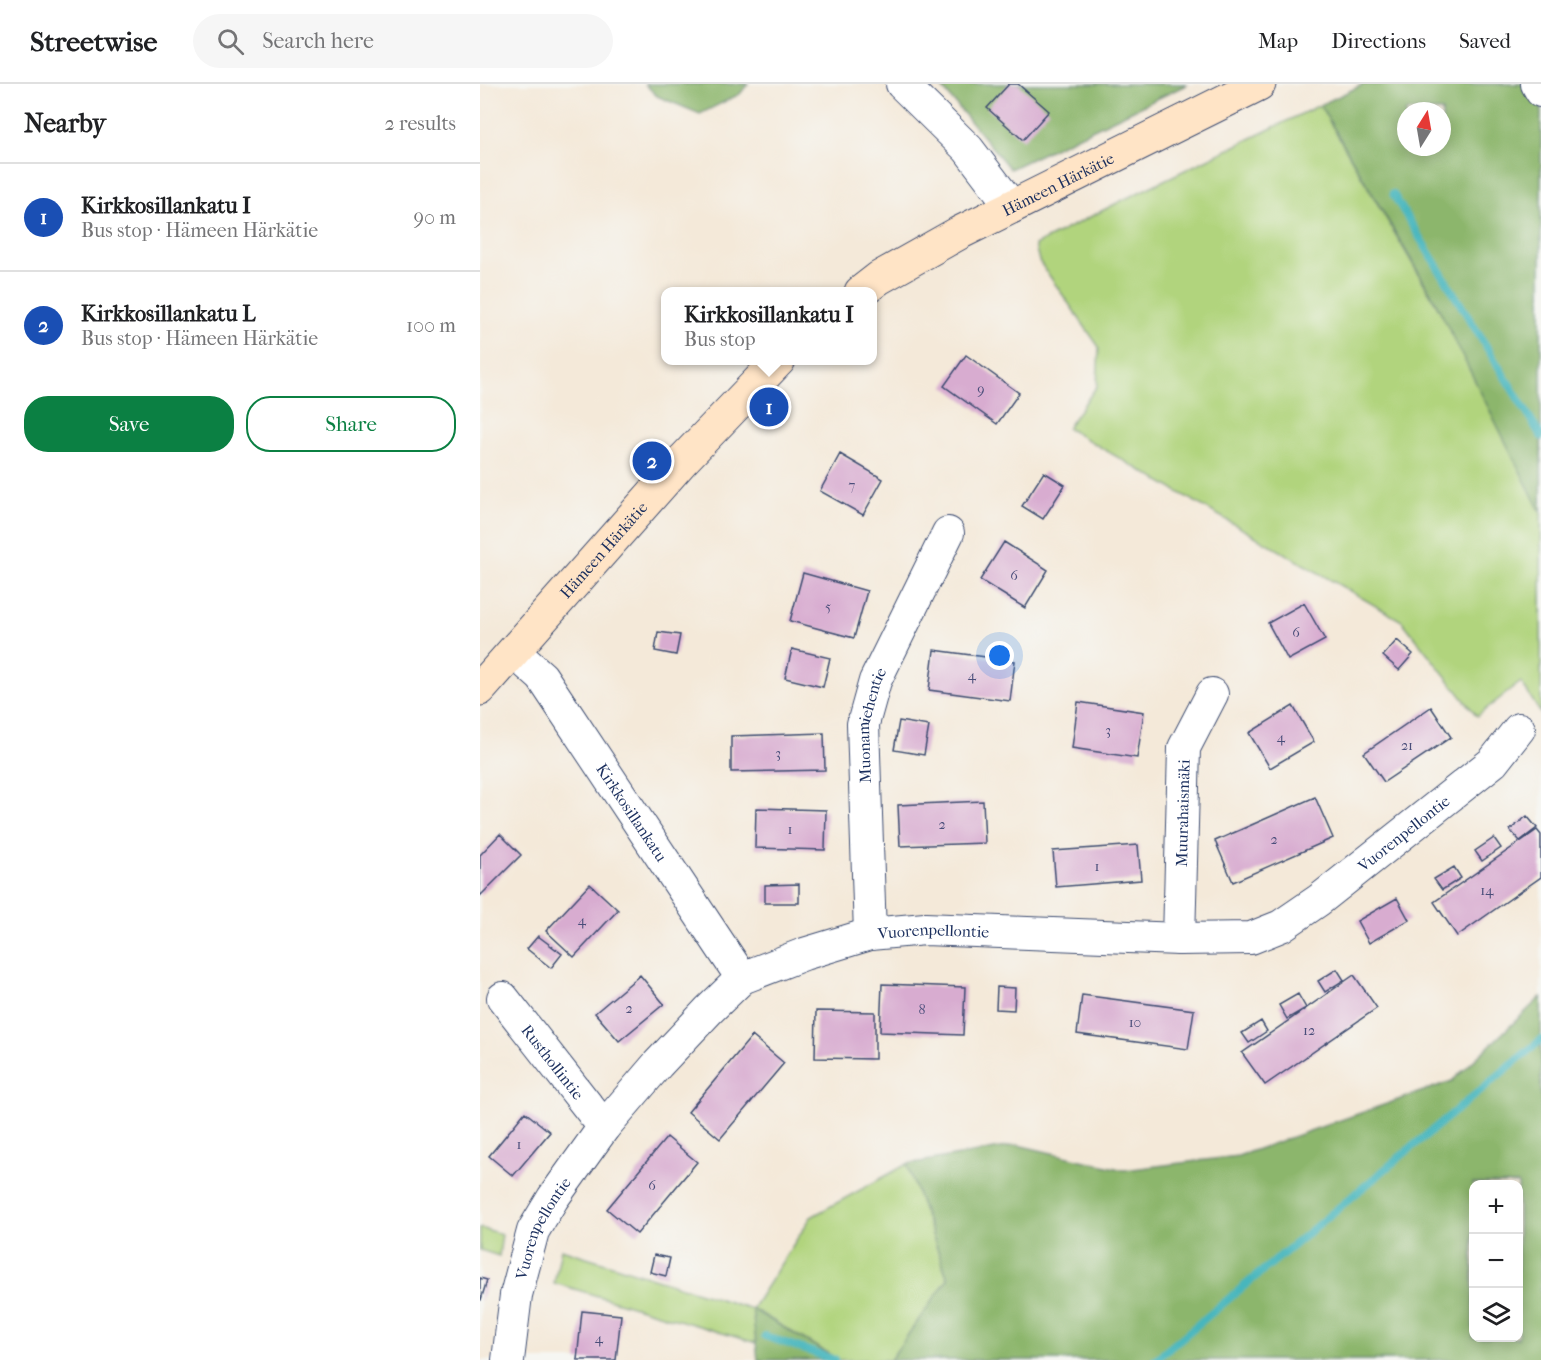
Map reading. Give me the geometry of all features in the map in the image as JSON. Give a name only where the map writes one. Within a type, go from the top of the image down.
[{"type":"main road","name":"Hämeen Härkätie","points":[[867,287],[959,233],[1259,84]]},
{"type":"main road","name":"Hämeen Härkätie","points":[[480,689],[682,461],[774,365]]},
{"type":"street","points":[[902,84],[968,149],[1012,207]]},
{"type":"street","points":[[1537,84],[1541,91]]},
{"type":"street","name":"Muonamiehentie","points":[[870,934],[863,724],[875,681],[948,533]]},
{"type":"street","name":"Kirkkosillankatu","points":[[514,652],[542,677],[742,978]]},
{"type":"street","name":"Muurahaismäki","points":[[1179,939],[1184,748],[1212,694]]},
{"type":"street","name":"Vuorenpellontie","points":[[508,1360],[516,1296],[533,1231],[559,1188],[604,1127],[665,1056],[742,978],[804,954],[870,934],[926,929],[1179,939],[1251,938],[1281,926],[1319,900],[1493,762],[1519,729]]},
{"type":"street","name":"Rusthollintie","points":[[503,998],[604,1127]]},
{"type":"green space","points":[[645,84],[748,84],[740,94],[700,114],[657,96]]},
{"type":"green space","points":[[939,84],[1188,84],[1010,169]]},
{"type":"green space","points":[[1364,84],[1541,84],[1541,513],[1433,297],[1320,105]]},
{"type":"green space","points":[[1320,105],[1443,316],[1541,436],[1541,714],[1521,682],[1477,716],[1402,621],[1067,428],[1097,386],[1099,347],[1039,261],[1035,245]]},
{"type":"green space","points":[[1541,997],[1541,1360],[890,1360],[948,1279],[907,1164],[1018,1145],[1124,1170],[1238,1156],[1452,1081]]},
{"type":"green space","points":[[907,1164],[948,1279],[890,1360],[839,1360],[753,1309],[756,1343],[554,1283],[561,1249],[752,1309],[811,1217]]},
{"type":"green space","points":[[480,1228],[502,1234],[499,1256],[480,1250]]},
{"type":"green space","points":[[752,1309],[839,1360],[758,1360]]},
{"type":"building","points":[[1009,84],[1018,84],[1049,111],[1023,140],[987,108]]},
{"type":"building","points":[[966,355],[1019,393],[997,424],[944,386]]},
{"type":"building","points":[[840,454],[883,479],[863,515],[820,491]]},
{"type":"building","points":[[1044,472],[1065,485],[1043,519],[1022,506]]},
{"type":"building","points":[[1004,542],[1048,570],[1025,608],[980,580]]},
{"type":"building","points":[[803,573],[867,591],[854,638],[790,621]]},
{"type":"building","points":[[1304,603],[1325,640],[1288,660],[1268,623]]},
{"type":"building","points":[[658,632],[680,635],[676,655],[655,651]]},
{"type":"building","points":[[1397,640],[1413,654],[1399,670],[1383,656]]},
{"type":"building","points":[[792,649],[830,658],[823,687],[785,678]]},
{"type":"building","points":[[934,650],[1015,661],[1010,701],[929,690]]},
{"type":"building","points":[[1078,702],[1144,712],[1137,758],[1072,748]]},
{"type":"building","points":[[1293,706],[1314,742],[1270,768],[1249,733]]},
{"type":"building","points":[[1431,707],[1451,737],[1384,782],[1364,753]]},
{"type":"building","points":[[899,721],[929,726],[924,755],[894,750]]},
{"type":"building","points":[[824,733],[825,770],[731,772],[731,736]]},
{"type":"building","points":[[1315,797],[1333,838],[1233,882],[1215,841]]},
{"type":"building","points":[[983,801],[985,843],[900,846],[898,805]]},
{"type":"building","points":[[756,808],[826,810],[825,850],[755,848]]},
{"type":"building","points":[[1527,816],[1537,828],[1520,841],[1510,830]]},
{"type":"building","points":[[1537,830],[1541,835],[1541,877],[1457,936],[1434,902]]},
{"type":"building","points":[[500,834],[521,855],[480,896],[480,855]]},
{"type":"building","points":[[1494,838],[1501,848],[1482,861],[1475,851]]},
{"type":"building","points":[[1138,845],[1141,880],[1056,887],[1053,851]]},
{"type":"building","points":[[1454,867],[1461,878],[1442,890],[1434,879]]},
{"type":"building","points":[[590,884],[618,910],[574,957],[546,931]]},
{"type":"building","points":[[799,884],[799,903],[765,903],[765,885]]},
{"type":"building","points":[[1397,898],[1409,920],[1369,943],[1357,921]]},
{"type":"building","points":[[538,936],[562,954],[551,968],[527,949]]},
{"type":"building","points":[[1337,969],[1344,980],[1325,992],[1318,981]]},
{"type":"building","points":[[640,975],[664,1004],[619,1041],[595,1013]]},
{"type":"building","points":[[1354,975],[1377,1008],[1265,1085],[1242,1053]]},
{"type":"building","points":[[882,984],[965,987],[963,1035],[880,1032]]},
{"type":"building","points":[[997,987],[1015,988],[1014,1010],[996,1009]]},
{"type":"building","points":[[1298,994],[1306,1008],[1287,1019],[1279,1005]]},
{"type":"building","points":[[1082,995],[1194,1010],[1188,1049],[1077,1034]]},
{"type":"building","points":[[816,1011],[875,1012],[875,1059],[815,1058]]},
{"type":"building","points":[[1261,1021],[1267,1031],[1249,1043],[1242,1033]]},
{"type":"building","points":[[752,1036],[784,1063],[720,1139],[688,1112]]},
{"type":"building","points":[[525,1112],[550,1132],[513,1176],[489,1156]]},
{"type":"building","points":[[667,1137],[697,1162],[637,1234],[607,1209]]},
{"type":"building","points":[[654,1255],[670,1258],[666,1276],[650,1272]]},
{"type":"building","points":[[480,1278],[487,1280],[481,1300],[480,1300]]},
{"type":"building","points":[[582,1311],[621,1315],[616,1360],[577,1360]]},
{"type":"waterway","points":[[1393,194],[1541,436]]},
{"type":"waterway","points":[[1155,1360],[1541,1040]]},
{"type":"waterway","points":[[765,1336],[835,1360]]},
{"type":"place","name":"Kirkkosillankatu I","points":[[769,407]]},
{"type":"place","name":"Kirkkosillankatu L","points":[[652,461]]}]
